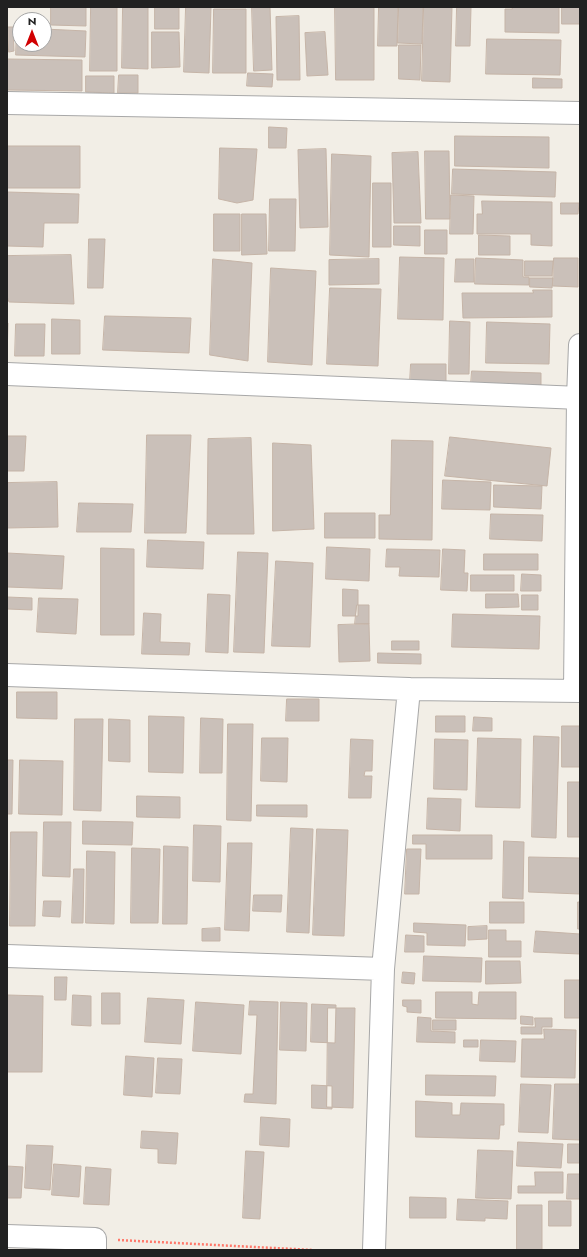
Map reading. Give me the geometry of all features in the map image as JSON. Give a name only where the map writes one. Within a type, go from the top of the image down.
[{"type":"street","points":[[7,103],[580,113]]},
{"type":"street","points":[[7,675],[409,689],[578,691],[580,345]]},
{"type":"street","points":[[7,374],[579,398]]},
{"type":"street","points":[[374,1250],[384,969],[409,689]]},
{"type":"street","points":[[7,956],[384,969]]},
{"type":"street","points":[[7,1236],[95,1244]]},
{"type":"path","points":[[95,1244],[313,1250]]},
{"type":"building","points":[[51,7],[86,7],[86,26],[52,25]]},
{"type":"building","points":[[91,7],[117,7],[117,71],[90,71]]},
{"type":"building","points":[[123,7],[148,7],[148,69],[122,68]]},
{"type":"building","points":[[155,7],[179,7],[179,29],[155,29]]},
{"type":"building","points":[[186,7],[211,7],[209,73],[184,72]]},
{"type":"building","points":[[252,7],[270,7],[272,70],[254,71]]},
{"type":"building","points":[[335,7],[374,7],[374,80],[336,80]]},
{"type":"building","points":[[379,7],[398,7],[397,46],[378,46]]},
{"type":"building","points":[[399,7],[423,7],[422,44],[398,43]]},
{"type":"building","points":[[424,7],[452,7],[450,82],[422,81]]},
{"type":"building","points":[[457,7],[471,7],[470,46],[456,46]]},
{"type":"building","points":[[512,7],[559,7],[559,33],[505,32],[505,9],[512,9]]},
{"type":"building","points":[[562,7],[580,7],[580,24],[562,24]]},
{"type":"building","points":[[214,9],[246,9],[246,73],[213,73]]},
{"type":"building","points":[[299,16],[300,80],[277,80],[276,17]]},
{"type":"building","points":[[8,27],[12,27],[12,51],[9,52]]},
{"type":"building","points":[[52,29],[86,31],[85,57],[16,55],[16,52],[52,52]]},
{"type":"building","points":[[152,32],[179,32],[180,67],[152,68]]},
{"type":"building","points":[[325,32],[328,75],[307,76],[305,33]]},
{"type":"building","points":[[487,39],[561,40],[560,75],[486,74]]},
{"type":"building","points":[[399,45],[421,45],[420,80],[399,79]]},
{"type":"building","points":[[7,59],[82,60],[82,91],[7,90]]},
{"type":"building","points":[[248,73],[273,74],[272,87],[247,86]]},
{"type":"building","points":[[119,75],[138,75],[138,93],[118,93]]},
{"type":"building","points":[[86,76],[114,76],[114,93],[86,92]]},
{"type":"building","points":[[533,78],[562,79],[562,88],[533,88]]},
{"type":"building","points":[[269,127],[287,128],[286,148],[269,148]]},
{"type":"building","points":[[455,136],[549,137],[549,168],[455,166]]},
{"type":"building","points":[[7,146],[80,146],[80,188],[7,188]]},
{"type":"building","points":[[220,148],[257,149],[253,200],[237,203],[219,199]]},
{"type":"building","points":[[326,149],[328,227],[300,228],[298,150]]},
{"type":"building","points":[[425,151],[449,151],[450,219],[426,219]]},
{"type":"building","points":[[418,152],[421,223],[394,223],[392,153]]},
{"type":"building","points":[[332,154],[371,156],[369,257],[330,255]]},
{"type":"building","points":[[453,169],[556,172],[555,197],[452,194]]},
{"type":"building","points":[[373,183],[391,183],[391,247],[373,247]]},
{"type":"building","points":[[7,192],[79,194],[78,223],[44,223],[43,247],[7,246]]},
{"type":"building","points":[[451,195],[474,196],[473,234],[450,234]]},
{"type":"building","points":[[270,199],[296,199],[295,251],[269,251]]},
{"type":"building","points":[[482,201],[552,202],[552,246],[531,245],[531,234],[477,234],[477,214],[482,214]]},
{"type":"building","points":[[561,203],[579,203],[578,214],[561,214]]},
{"type":"building","points":[[214,214],[240,214],[240,251],[214,251]]},
{"type":"building","points":[[242,214],[266,214],[267,254],[242,255]]},
{"type":"building","points":[[394,226],[420,226],[420,246],[394,245]]},
{"type":"building","points":[[425,230],[447,230],[447,254],[425,254]]},
{"type":"building","points":[[479,235],[510,236],[510,255],[479,255]]},
{"type":"building","points":[[89,239],[105,239],[103,288],[88,288]]},
{"type":"building","points":[[71,255],[74,304],[9,302],[7,296],[7,256]]},
{"type":"building","points":[[400,257],[444,258],[443,320],[398,319]]},
{"type":"building","points":[[476,258],[523,260],[523,277],[529,277],[529,285],[475,284]]},
{"type":"building","points":[[554,258],[578,258],[578,287],[553,286]]},
{"type":"building","points":[[213,259],[252,263],[248,361],[210,355]]},
{"type":"building","points":[[379,259],[379,284],[329,285],[329,260]]},
{"type":"building","points":[[456,259],[474,259],[474,282],[455,282]]},
{"type":"building","points":[[525,261],[553,261],[552,276],[525,276]]},
{"type":"building","points":[[271,268],[316,271],[312,365],[268,362]]},
{"type":"building","points":[[530,278],[553,278],[552,288],[530,287]]},
{"type":"building","points":[[330,288],[381,289],[378,366],[327,364]]},
{"type":"building","points":[[533,290],[552,290],[552,317],[463,318],[462,293],[533,293]]},
{"type":"building","points":[[105,316],[191,318],[189,353],[103,350]]},
{"type":"building","points":[[52,319],[80,320],[80,354],[52,354]]},
{"type":"building","points":[[450,321],[470,322],[469,374],[449,374]]},
{"type":"building","points":[[487,322],[550,324],[549,364],[486,363]]},
{"type":"building","points":[[7,323],[8,323],[7,358]]},
{"type":"building","points":[[16,324],[45,324],[44,356],[15,356]]},
{"type":"building","points":[[411,364],[446,364],[446,383],[410,382]]},
{"type":"building","points":[[472,371],[541,373],[541,385],[471,384]]},
{"type":"building","points":[[147,435],[191,435],[186,533],[145,533]]},
{"type":"building","points":[[7,436],[26,436],[24,471],[7,471]]},
{"type":"building","points":[[450,437],[551,448],[547,486],[445,476]]},
{"type":"building","points":[[251,438],[254,534],[207,534],[208,439]]},
{"type":"building","points":[[392,440],[433,441],[432,540],[379,539],[379,515],[390,515]]},
{"type":"building","points":[[273,443],[311,445],[314,529],[273,531]]},
{"type":"building","points":[[443,480],[491,482],[490,510],[442,509]]},
{"type":"building","points":[[57,482],[58,527],[7,528],[7,483]]},
{"type":"building","points":[[494,485],[542,486],[541,509],[494,507]]},
{"type":"building","points":[[79,503],[133,504],[131,532],[77,532]]},
{"type":"building","points":[[325,513],[375,513],[375,538],[325,538]]},
{"type":"building","points":[[491,514],[543,515],[542,541],[490,539]]},
{"type":"building","points":[[148,540],[204,542],[203,569],[147,567]]},
{"type":"building","points":[[327,547],[370,549],[369,581],[326,579]]},
{"type":"building","points":[[101,548],[134,549],[134,635],[101,635]]},
{"type":"building","points":[[387,549],[440,550],[439,577],[399,576],[400,567],[386,567]]},
{"type":"building","points":[[443,549],[465,550],[464,573],[468,573],[467,591],[441,590]]},
{"type":"building","points":[[238,552],[268,553],[264,653],[234,652]]},
{"type":"building","points":[[7,553],[64,556],[62,589],[7,587]]},
{"type":"building","points":[[484,554],[538,554],[538,570],[484,570]]},
{"type":"building","points":[[276,561],[313,563],[310,647],[272,646]]},
{"type":"building","points":[[522,574],[541,575],[541,591],[521,591]]},
{"type":"building","points":[[471,575],[514,575],[514,591],[471,591]]},
{"type":"building","points":[[343,589],[358,590],[358,616],[343,616]]},
{"type":"building","points":[[208,594],[230,595],[228,653],[206,652]]},
{"type":"building","points":[[486,594],[518,594],[519,607],[486,608]]},
{"type":"building","points":[[522,595],[538,595],[538,610],[522,610]]},
{"type":"building","points":[[7,597],[32,598],[32,610],[7,609]]},
{"type":"building","points":[[39,598],[78,599],[76,634],[37,632]]},
{"type":"building","points":[[357,605],[369,605],[369,624],[355,624]]},
{"type":"building","points":[[144,613],[161,614],[160,642],[190,643],[189,655],[142,654]]},
{"type":"building","points":[[453,614],[540,616],[539,649],[452,647]]},
{"type":"building","points":[[369,624],[370,661],[339,662],[338,625]]},
{"type":"building","points":[[392,641],[419,641],[419,650],[392,650]]},
{"type":"building","points":[[378,653],[421,654],[421,664],[378,663]]},
{"type":"building","points":[[17,692],[57,692],[57,719],[17,718]]},
{"type":"building","points":[[287,699],[319,699],[319,721],[286,721]]},
{"type":"building","points":[[149,716],[184,717],[183,773],[149,772]]},
{"type":"building","points":[[436,716],[465,716],[465,732],[436,732]]},
{"type":"building","points":[[474,717],[492,718],[492,731],[473,731]]},
{"type":"building","points":[[201,718],[223,719],[222,773],[200,773]]},
{"type":"building","points":[[75,719],[103,719],[101,811],[74,810]]},
{"type":"building","points":[[109,719],[130,720],[130,762],[109,761]]},
{"type":"building","points":[[228,724],[253,724],[251,821],[227,820]]},
{"type":"building","points":[[562,726],[580,726],[580,767],[562,767]]},
{"type":"building","points":[[534,736],[559,737],[556,838],[532,837]]},
{"type":"building","points":[[262,738],[288,738],[287,782],[261,781]]},
{"type":"building","points":[[478,738],[521,739],[520,808],[476,807]]},
{"type":"building","points":[[351,739],[373,740],[372,771],[365,771],[364,776],[372,776],[371,798],[349,798]]},
{"type":"building","points":[[435,739],[468,740],[467,790],[434,789]]},
{"type":"building","points":[[7,760],[13,760],[12,814],[7,814]]},
{"type":"building","points":[[20,760],[63,761],[62,815],[19,814]]},
{"type":"building","points":[[568,782],[580,782],[580,837],[568,837]]},
{"type":"building","points":[[137,796],[180,797],[180,818],[137,817]]},
{"type":"building","points":[[428,798],[461,799],[460,831],[427,829]]},
{"type":"building","points":[[257,805],[307,805],[307,817],[257,816]]},
{"type":"building","points":[[83,821],[133,822],[132,845],[83,844]]},
{"type":"building","points":[[44,822],[71,822],[70,877],[43,876]]},
{"type":"building","points":[[194,825],[221,826],[220,882],[193,881]]},
{"type":"building","points":[[291,828],[313,829],[309,933],[287,932]]},
{"type":"building","points":[[317,829],[348,830],[344,936],[313,935]]},
{"type":"building","points":[[11,832],[37,832],[35,926],[10,926]]},
{"type":"building","points":[[413,835],[492,835],[492,859],[426,859],[426,844],[413,844]]},
{"type":"building","points":[[504,841],[524,842],[523,899],[503,898]]},
{"type":"building","points":[[228,843],[252,843],[249,931],[225,930]]},
{"type":"building","points":[[164,846],[188,847],[187,924],[163,924]]},
{"type":"building","points":[[132,848],[160,849],[158,923],[131,923]]},
{"type":"building","points":[[407,849],[421,849],[419,894],[405,894]]},
{"type":"building","points":[[87,851],[115,852],[114,924],[86,923]]},
{"type":"building","points":[[529,857],[580,858],[580,894],[529,892]]},
{"type":"building","points":[[74,869],[84,869],[83,923],[72,923]]},
{"type":"building","points":[[254,895],[282,895],[281,912],[253,911]]},
{"type":"building","points":[[44,901],[61,901],[60,917],[43,916]]},
{"type":"building","points":[[490,902],[524,902],[524,923],[490,923]]},
{"type":"building","points":[[578,902],[580,902],[580,929],[578,929]]},
{"type":"building","points":[[414,923],[466,925],[465,946],[427,945],[427,933],[414,932]]},
{"type":"building","points":[[487,926],[487,939],[468,940],[468,927]]},
{"type":"building","points":[[220,928],[220,941],[202,941],[202,929]]},
{"type":"building","points":[[489,930],[506,930],[506,941],[521,941],[521,957],[489,957]]},
{"type":"building","points":[[536,931],[580,934],[580,954],[534,952]]},
{"type":"building","points":[[406,935],[424,936],[424,952],[405,952]]},
{"type":"building","points":[[424,956],[482,958],[481,982],[423,981]]},
{"type":"building","points":[[486,961],[520,961],[521,983],[486,984]]},
{"type":"building","points":[[403,972],[415,973],[414,984],[402,983]]},
{"type":"building","points":[[55,977],[67,977],[66,1000],[55,1000]]},
{"type":"building","points":[[565,980],[580,980],[580,1018],[565,1018]]},
{"type":"building","points":[[436,992],[472,992],[472,1004],[478,1005],[479,992],[516,992],[516,1019],[436,1018]]},
{"type":"building","points":[[102,993],[120,993],[120,1024],[102,1024]]},
{"type":"building","points":[[8,995],[43,996],[42,1072],[7,1072]]},
{"type":"building","points":[[73,995],[91,996],[91,1026],[72,1025]]},
{"type":"building","points":[[148,998],[184,1000],[181,1044],[145,1042]]},
{"type":"building","points":[[403,1000],[421,1000],[421,1013],[407,1012],[407,1007],[403,1006]]},
{"type":"building","points":[[250,1001],[278,1002],[276,1104],[244,1102],[245,1094],[253,1094],[257,1015],[249,1015]]},
{"type":"building","points":[[196,1002],[244,1005],[241,1054],[193,1051]]},
{"type":"building","points":[[281,1002],[307,1003],[306,1051],[280,1050]]},
{"type":"building","points":[[312,1004],[336,1005],[335,1043],[311,1042]]},
{"type":"building","points":[[328,1008],[355,1008],[353,1108],[327,1107]]},
{"type":"building","points":[[521,1016],[533,1017],[533,1025],[521,1024]]},
{"type":"building","points":[[418,1017],[431,1018],[431,1031],[455,1032],[455,1043],[417,1042]]},
{"type":"building","points":[[535,1018],[552,1018],[552,1027],[542,1027],[542,1034],[521,1034],[521,1027],[535,1027]]},
{"type":"building","points":[[433,1020],[456,1020],[456,1030],[433,1030]]},
{"type":"building","points":[[544,1029],[576,1030],[575,1078],[521,1077],[522,1039],[544,1039]]},
{"type":"building","points":[[464,1040],[478,1040],[478,1047],[464,1047]]},
{"type":"building","points":[[481,1040],[516,1041],[515,1062],[480,1061]]},
{"type":"building","points":[[126,1056],[154,1058],[152,1097],[124,1095]]},
{"type":"building","points":[[158,1058],[182,1059],[180,1094],[156,1093]]},
{"type":"building","points":[[426,1075],[496,1076],[495,1096],[426,1095]]},
{"type":"building","points":[[521,1084],[551,1085],[548,1133],[519,1132]]},
{"type":"building","points":[[555,1084],[580,1084],[580,1140],[553,1139]]},
{"type":"building","points":[[312,1085],[332,1086],[332,1109],[312,1108]]},
{"type":"building","points":[[416,1101],[452,1103],[452,1115],[460,1115],[461,1103],[504,1104],[504,1125],[500,1125],[499,1139],[416,1137]]},
{"type":"building","points":[[261,1117],[290,1119],[289,1147],[260,1145]]},
{"type":"building","points":[[142,1131],[178,1133],[176,1164],[158,1163],[158,1149],[141,1148]]},
{"type":"building","points":[[518,1142],[563,1144],[561,1168],[517,1166]]},
{"type":"building","points":[[568,1144],[580,1144],[580,1163],[568,1163]]},
{"type":"building","points":[[27,1145],[53,1146],[50,1190],[25,1188]]},
{"type":"building","points":[[478,1150],[513,1151],[511,1199],[476,1198]]},
{"type":"building","points":[[246,1151],[264,1152],[260,1219],[243,1218]]},
{"type":"building","points":[[54,1164],[81,1166],[79,1197],[52,1195]]},
{"type":"building","points":[[7,1166],[23,1167],[21,1198],[7,1198]]},
{"type":"building","points":[[86,1167],[111,1169],[109,1205],[84,1204]]},
{"type":"building","points":[[535,1172],[563,1172],[563,1193],[518,1193],[518,1186],[535,1186]]},
{"type":"building","points":[[568,1174],[580,1174],[580,1199],[567,1199]]},
{"type":"building","points":[[410,1197],[446,1198],[446,1218],[410,1218]]},
{"type":"building","points":[[458,1199],[508,1201],[507,1219],[485,1218],[485,1221],[457,1220]]},
{"type":"building","points":[[549,1201],[571,1201],[571,1226],[549,1226]]},
{"type":"building","points":[[517,1205],[542,1205],[542,1250],[517,1250]]}]
